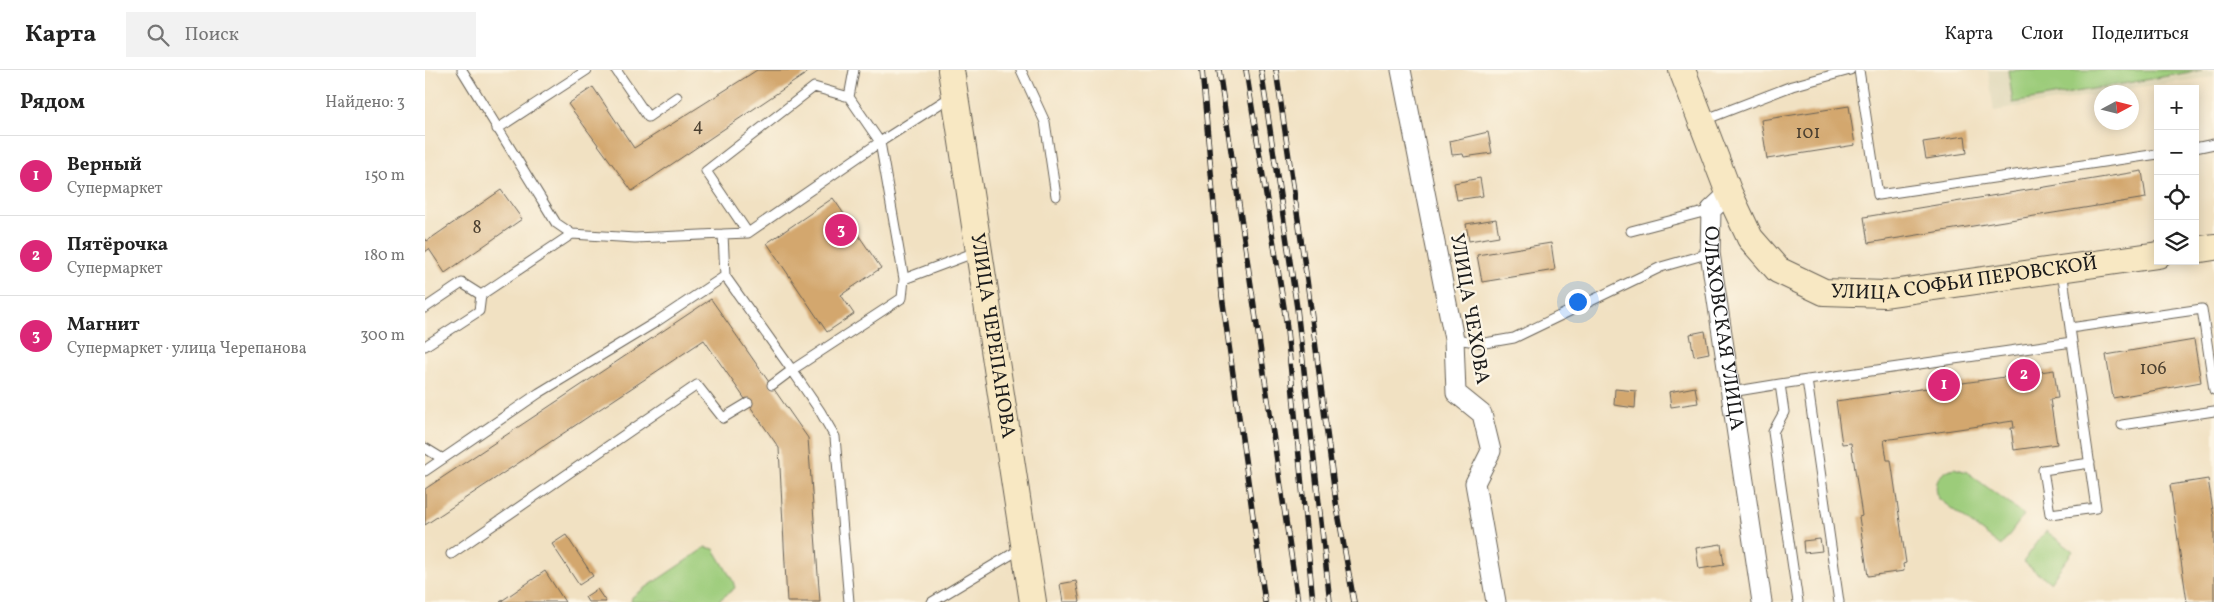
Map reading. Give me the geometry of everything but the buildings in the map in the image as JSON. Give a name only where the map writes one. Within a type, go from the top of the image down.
[{"type":"street","name":"УЛИЦА ЧЕХОВА","points":[[1401,70],[1454,339],[1456,393],[1482,414],[1491,450],[1475,483],[1496,602]]},
{"type":"street","name":"ОЛЬХОВСКАЯ УЛИЦА","points":[[1683,70],[1703,120],[1720,201],[1710,253],[1762,602]]},
{"type":"street","name":"УЛИЦА ЧЕРЕПАНОВА","points":[[953,82],[1033,602]]},
{"type":"street","name":"УЛИЦА СОФЬИ ПЕРОВСКОЙ","points":[[1720,201],[1778,270],[1824,292],[1885,294],[2154,256]]},
{"type":"street","points":[[2199,249],[2214,247]]},
{"type":"lane","points":[[462,70],[557,223],[572,234],[635,238],[748,232],[880,142],[953,82]]},
{"type":"lane","points":[[497,129],[575,73],[587,70]]},
{"type":"lane","points":[[616,70],[648,117],[677,97]]},
{"type":"lane","points":[[849,97],[854,70]]},
{"type":"lane","points":[[1021,70],[1045,122],[1057,196]]},
{"type":"lane","points":[[1703,120],[1792,86],[1850,70]]},
{"type":"lane","points":[[1859,70],[1878,195],[2154,155]]},
{"type":"lane","points":[[748,232],[706,171],[814,87],[849,97],[880,142],[904,279],[902,298],[772,385]]},
{"type":"lane","points":[[2199,147],[2214,144]]},
{"type":"lane","points":[[1631,231],[1720,201]]},
{"type":"lane","points":[[425,346],[479,311],[481,295],[572,234]]},
{"type":"lane","points":[[723,234],[725,276],[821,411],[835,436],[849,602]]},
{"type":"lane","points":[[904,279],[979,251]]},
{"type":"lane","points":[[1454,339],[1485,343],[1514,338],[1661,267],[1710,253]]},
{"type":"lane","points":[[2061,270],[2090,463],[2096,508],[2050,514],[2043,470],[2090,463]]},
{"type":"lane","points":[[425,471],[539,392],[656,322],[725,276]]},
{"type":"lane","points":[[425,308],[462,283],[481,295]]},
{"type":"lane","points":[[2070,328],[2202,309],[2214,390]]},
{"type":"lane","points":[[1731,392],[2072,342]]},
{"type":"lane","points":[[1807,380],[1839,602]]},
{"type":"lane","points":[[1780,384],[1783,412],[1773,432],[1798,602]]},
{"type":"lane","points":[[451,554],[697,385],[723,418],[748,403]]},
{"type":"lane","points":[[2121,424],[2214,411]]},
{"type":"lane","points":[[425,448],[443,459]]},
{"type":"lane","points":[[932,602],[1025,546]]},
{"type":"shaded area","points":[[1988,70],[2214,70],[2214,77],[2139,87],[2139,85],[2094,85],[2094,95],[1994,111]]},
{"type":"green space","points":[[2008,70],[2202,70],[2116,85],[2094,85],[2094,89],[2013,103]]},
{"type":"green space","points":[[1954,468],[1967,472],[2024,515],[2001,546],[1939,499],[1936,488],[1938,479],[1944,472]]},
{"type":"green space","points":[[2046,531],[2073,551],[2050,582],[2023,562]]},
{"type":"green space","points":[[706,547],[714,549],[733,581],[735,588],[717,602],[631,602],[632,597]]},
{"type":"railway","points":[[1202,70],[1222,296],[1265,602]]},
{"type":"railway","points":[[1219,70],[1298,602]]},
{"type":"railway","points":[[1246,70],[1286,320],[1313,602]]},
{"type":"railway","points":[[1261,70],[1297,308],[1330,602]]},
{"type":"railway","points":[[1276,70],[1307,280],[1336,502],[1354,602]]},
{"type":"place","name":"Магнит","points":[[841,230]]},
{"type":"place","name":"Пятёрочка","points":[[2024,375]]},
{"type":"place","name":"Верный","points":[[1944,385]]}]
